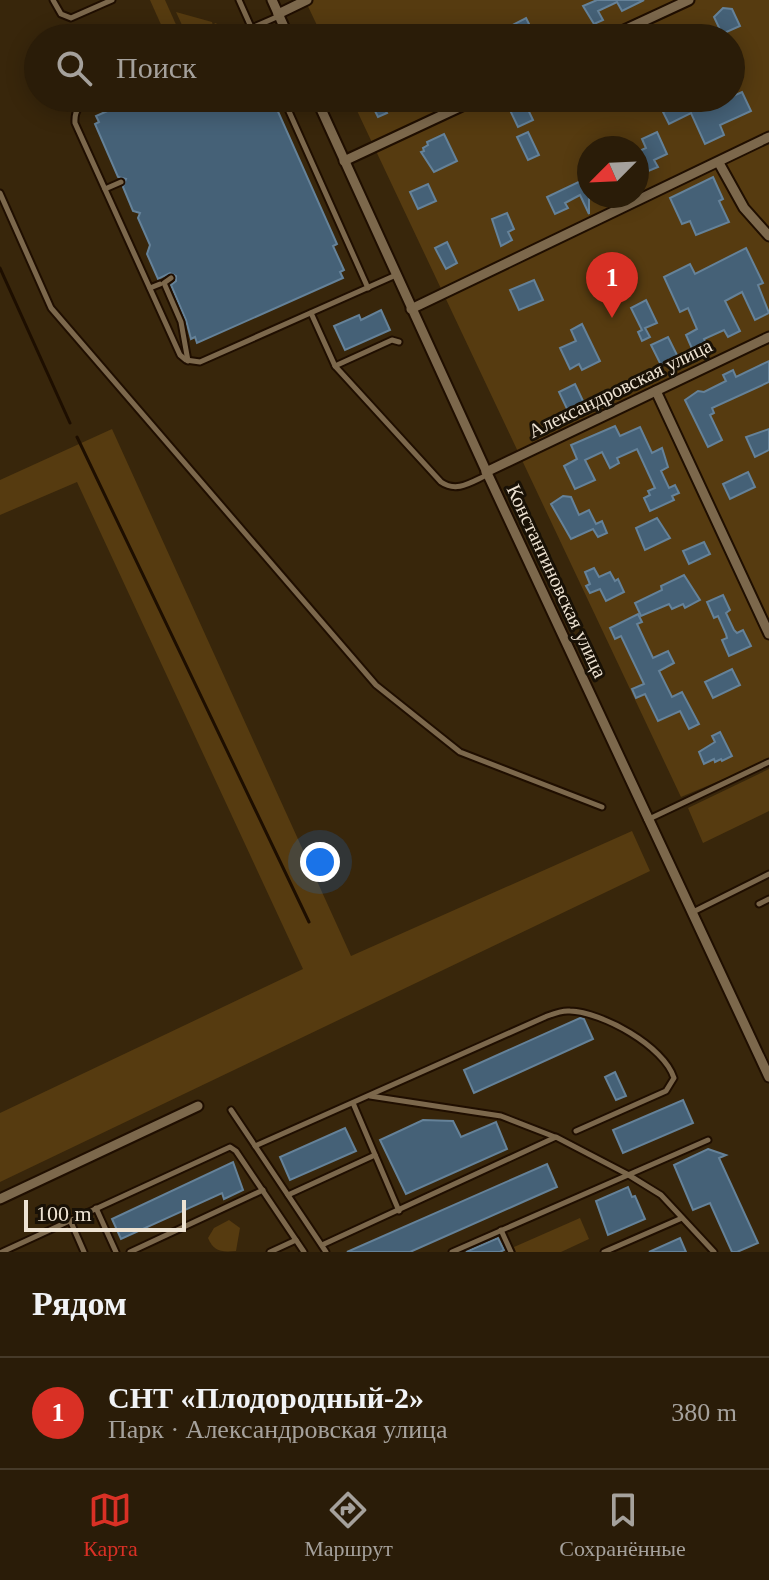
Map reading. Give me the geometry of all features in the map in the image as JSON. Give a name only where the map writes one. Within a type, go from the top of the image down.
[{"type":"street","points":[[272,0],[282,24]]},
{"type":"street","points":[[278,15],[307,0]]},
{"type":"street","points":[[637,24],[689,0]]},
{"type":"street","name":"Константиновская улица","points":[[322,112],[647,820],[769,1077]]},
{"type":"street","points":[[344,161],[449,112]]},
{"type":"street","points":[[411,309],[769,137]]},
{"type":"street","points":[[719,163],[744,208],[769,236]]},
{"type":"street","name":"Александровская улица","points":[[487,474],[769,337]]},
{"type":"street","points":[[656,391],[769,634]]},
{"type":"street","points":[[0,1199],[198,1106]]},
{"type":"lane","points":[[53,0],[61,14],[71,18],[112,0]]},
{"type":"lane","points":[[239,0],[250,24]]},
{"type":"lane","points":[[260,24],[278,15]]},
{"type":"lane","points":[[76,112],[75,123],[180,355],[188,361],[200,362],[396,275]]},
{"type":"lane","points":[[289,112],[368,288]]},
{"type":"lane","points":[[105,189],[121,182]]},
{"type":"lane","points":[[0,193],[51,308],[376,685],[460,752],[602,807]]},
{"type":"lane","points":[[171,278],[165,281],[165,286],[181,322],[188,361]]},
{"type":"lane","points":[[150,288],[160,284]]},
{"type":"lane","points":[[311,313],[335,366],[446,486],[459,487],[487,474]]},
{"type":"lane","points":[[335,366],[392,340],[399,342]]},
{"type":"lane","points":[[647,820],[769,762]]},
{"type":"lane","points":[[691,913],[769,874]]},
{"type":"lane","points":[[759,904],[769,899]]},
{"type":"lane","points":[[255,1146],[545,1017],[568,1011],[587,1013],[629,1033],[650,1047],[670,1068],[674,1078],[666,1091],[576,1131]]},
{"type":"lane","points":[[369,1096],[501,1116],[556,1137],[661,1195],[714,1252]]},
{"type":"lane","points":[[353,1103],[399,1211]]},
{"type":"lane","points":[[231,1110],[326,1252]]},
{"type":"lane","points":[[322,1245],[556,1137]]},
{"type":"lane","points":[[452,1252],[708,1140]]},
{"type":"lane","points":[[2,1252],[230,1147],[236,1151],[304,1252]]},
{"type":"lane","points":[[288,1195],[375,1155]]},
{"type":"lane","points":[[130,1252],[263,1190]]},
{"type":"lane","points":[[96,1208],[116,1252]]},
{"type":"lane","points":[[604,1252],[682,1218]]},
{"type":"lane","points":[[70,1220],[84,1252]]},
{"type":"lane","points":[[501,1230],[511,1252]]},
{"type":"lane","points":[[270,1252],[296,1240]]},
{"type":"shaded area","points":[[150,0],[165,0],[176,24],[161,24]]},
{"type":"shaded area","points":[[305,0],[769,0],[769,760],[681,797],[358,112],[745,112],[745,24],[316,24]]},
{"type":"shaded area","points":[[176,12],[212,24],[182,24]]},
{"type":"shaded area","points":[[112,429],[351,956],[632,831],[650,871],[0,1182],[0,1113],[303,969],[77,482],[0,515],[0,480]]},
{"type":"shaded area","points":[[769,769],[769,811],[703,843],[688,808]]},
{"type":"shaded area","points":[[580,1218],[589,1239],[561,1252],[516,1252],[514,1247]]},
{"type":"shaded area","points":[[229,1220],[240,1228],[236,1251],[219,1250],[208,1238],[214,1228]]},
{"type":"building","points":[[597,0],[644,0],[622,11],[617,2],[598,11],[603,20],[594,24],[583,6]]},
{"type":"building","points":[[723,8],[732,9],[739,24],[717,24],[714,17]]},
{"type":"building","points":[[526,18],[529,24],[515,24]]},
{"type":"building","points":[[745,98],[751,111],[720,125],[724,135],[705,144],[691,113],[669,124],[663,112],[745,112]]},
{"type":"building","points":[[105,112],[278,112],[337,244],[333,246],[344,270],[340,272],[343,278],[197,343],[195,337],[191,339],[171,285],[176,281],[176,276],[170,273],[158,279],[147,254],[150,245],[138,218],[140,213],[133,211],[123,187],[126,179],[118,177],[95,124],[99,122],[96,116]]},
{"type":"building","points":[[511,112],[529,112],[533,120],[518,127]]},
{"type":"building","points":[[528,132],[539,155],[528,160],[517,137]]},
{"type":"building","points":[[657,132],[667,154],[654,160],[658,167],[649,171],[649,136]]},
{"type":"building","points":[[444,134],[457,161],[434,172],[421,152],[428,145],[427,142]]},
{"type":"building","points":[[713,177],[729,222],[696,235],[690,221],[682,224],[670,198]]},
{"type":"building","points":[[577,183],[577,197],[565,203],[568,208],[555,214],[547,197]]},
{"type":"building","points":[[428,184],[436,201],[418,209],[410,192]]},
{"type":"building","points":[[507,213],[514,229],[508,232],[512,240],[501,246],[492,219]]},
{"type":"building","points":[[447,242],[457,263],[446,269],[435,248]]},
{"type":"building","points":[[746,248],[763,283],[758,285],[769,313],[755,320],[742,292],[725,301],[740,331],[728,337],[724,330],[704,339],[707,345],[693,351],[686,335],[697,329],[688,308],[680,312],[664,277],[690,264],[695,274]]},
{"type":"building","points":[[534,280],[543,300],[519,310],[510,290]]},
{"type":"building","points":[[646,300],[657,323],[645,328],[650,337],[642,341],[638,332],[642,330],[631,308]]},
{"type":"building","points":[[381,310],[390,330],[345,350],[334,326],[359,315],[361,320]]},
{"type":"building","points":[[582,324],[600,361],[582,370],[579,364],[570,369],[560,348],[576,341],[571,330]]},
{"type":"building","points":[[668,337],[678,357],[661,365],[651,345]]},
{"type":"building","points":[[769,361],[769,382],[712,408],[714,413],[710,415],[722,440],[708,447],[685,400],[698,391],[704,392],[726,381],[723,375],[733,370],[736,377]]},
{"type":"building","points":[[575,384],[584,403],[568,411],[559,392]]},
{"type":"building","points":[[615,426],[620,436],[640,427],[652,453],[662,448],[668,467],[661,471],[669,488],[675,485],[679,493],[672,496],[674,500],[650,511],[644,498],[650,495],[648,491],[655,488],[637,449],[617,458],[619,463],[610,468],[602,452],[585,460],[595,480],[575,489],[564,466],[577,459],[571,445]]},
{"type":"building","points":[[769,429],[769,450],[755,457],[746,437]]},
{"type":"building","points":[[748,472],[755,487],[730,499],[723,484]]},
{"type":"building","points":[[563,496],[571,497],[579,515],[589,510],[596,524],[602,521],[607,533],[598,537],[593,529],[571,539],[551,504]]},
{"type":"building","points":[[657,518],[670,538],[645,550],[636,528]]},
{"type":"building","points":[[704,542],[710,554],[689,564],[683,551]]},
{"type":"building","points":[[594,568],[599,577],[610,572],[615,581],[618,579],[624,592],[606,601],[600,589],[590,593],[585,572]]},
{"type":"building","points":[[684,575],[700,600],[685,608],[683,604],[672,609],[669,604],[641,616],[635,603]]},
{"type":"building","points":[[723,595],[730,610],[726,613],[734,630],[737,633],[743,630],[751,646],[729,656],[722,640],[727,638],[726,634],[707,602]]},
{"type":"building","points":[[638,614],[642,622],[637,624],[653,658],[668,651],[674,663],[659,671],[672,697],[682,692],[699,724],[689,729],[680,711],[658,721],[645,694],[636,698],[632,689],[644,684],[621,636],[615,639],[610,628]]},
{"type":"building","points":[[732,669],[740,685],[713,698],[705,682]]},
{"type":"building","points":[[720,732],[732,756],[704,764],[699,752],[715,742],[712,736]]},
{"type":"building","points":[[580,1018],[584,1019],[593,1039],[474,1093],[464,1070]]},
{"type":"building","points":[[615,1072],[626,1096],[616,1100],[605,1077]]},
{"type":"building","points":[[683,1100],[693,1123],[623,1153],[613,1130]]},
{"type":"building","points":[[423,1120],[453,1121],[461,1137],[496,1122],[507,1149],[406,1194],[380,1140]]},
{"type":"building","points":[[345,1128],[356,1151],[290,1180],[280,1157]]},
{"type":"building","points":[[708,1149],[726,1155],[719,1158],[758,1243],[737,1252],[732,1252],[710,1203],[693,1210],[674,1165]]},
{"type":"building","points":[[233,1162],[243,1190],[224,1199],[222,1193],[121,1239],[112,1219]]},
{"type":"building","points":[[547,1164],[557,1187],[410,1252],[347,1252]]},
{"type":"building","points":[[628,1187],[645,1219],[608,1235],[596,1201]]},
{"type":"building","points":[[498,1238],[504,1250],[500,1252],[466,1252]]},
{"type":"building","points":[[680,1238],[686,1252],[649,1252]]},
{"type":"waterway","points":[[0,268],[70,423]]},
{"type":"waterway","points":[[77,437],[309,922]]},
{"type":"place","name":"СНТ «Плодородный-2»","points":[[612,318]]}]
